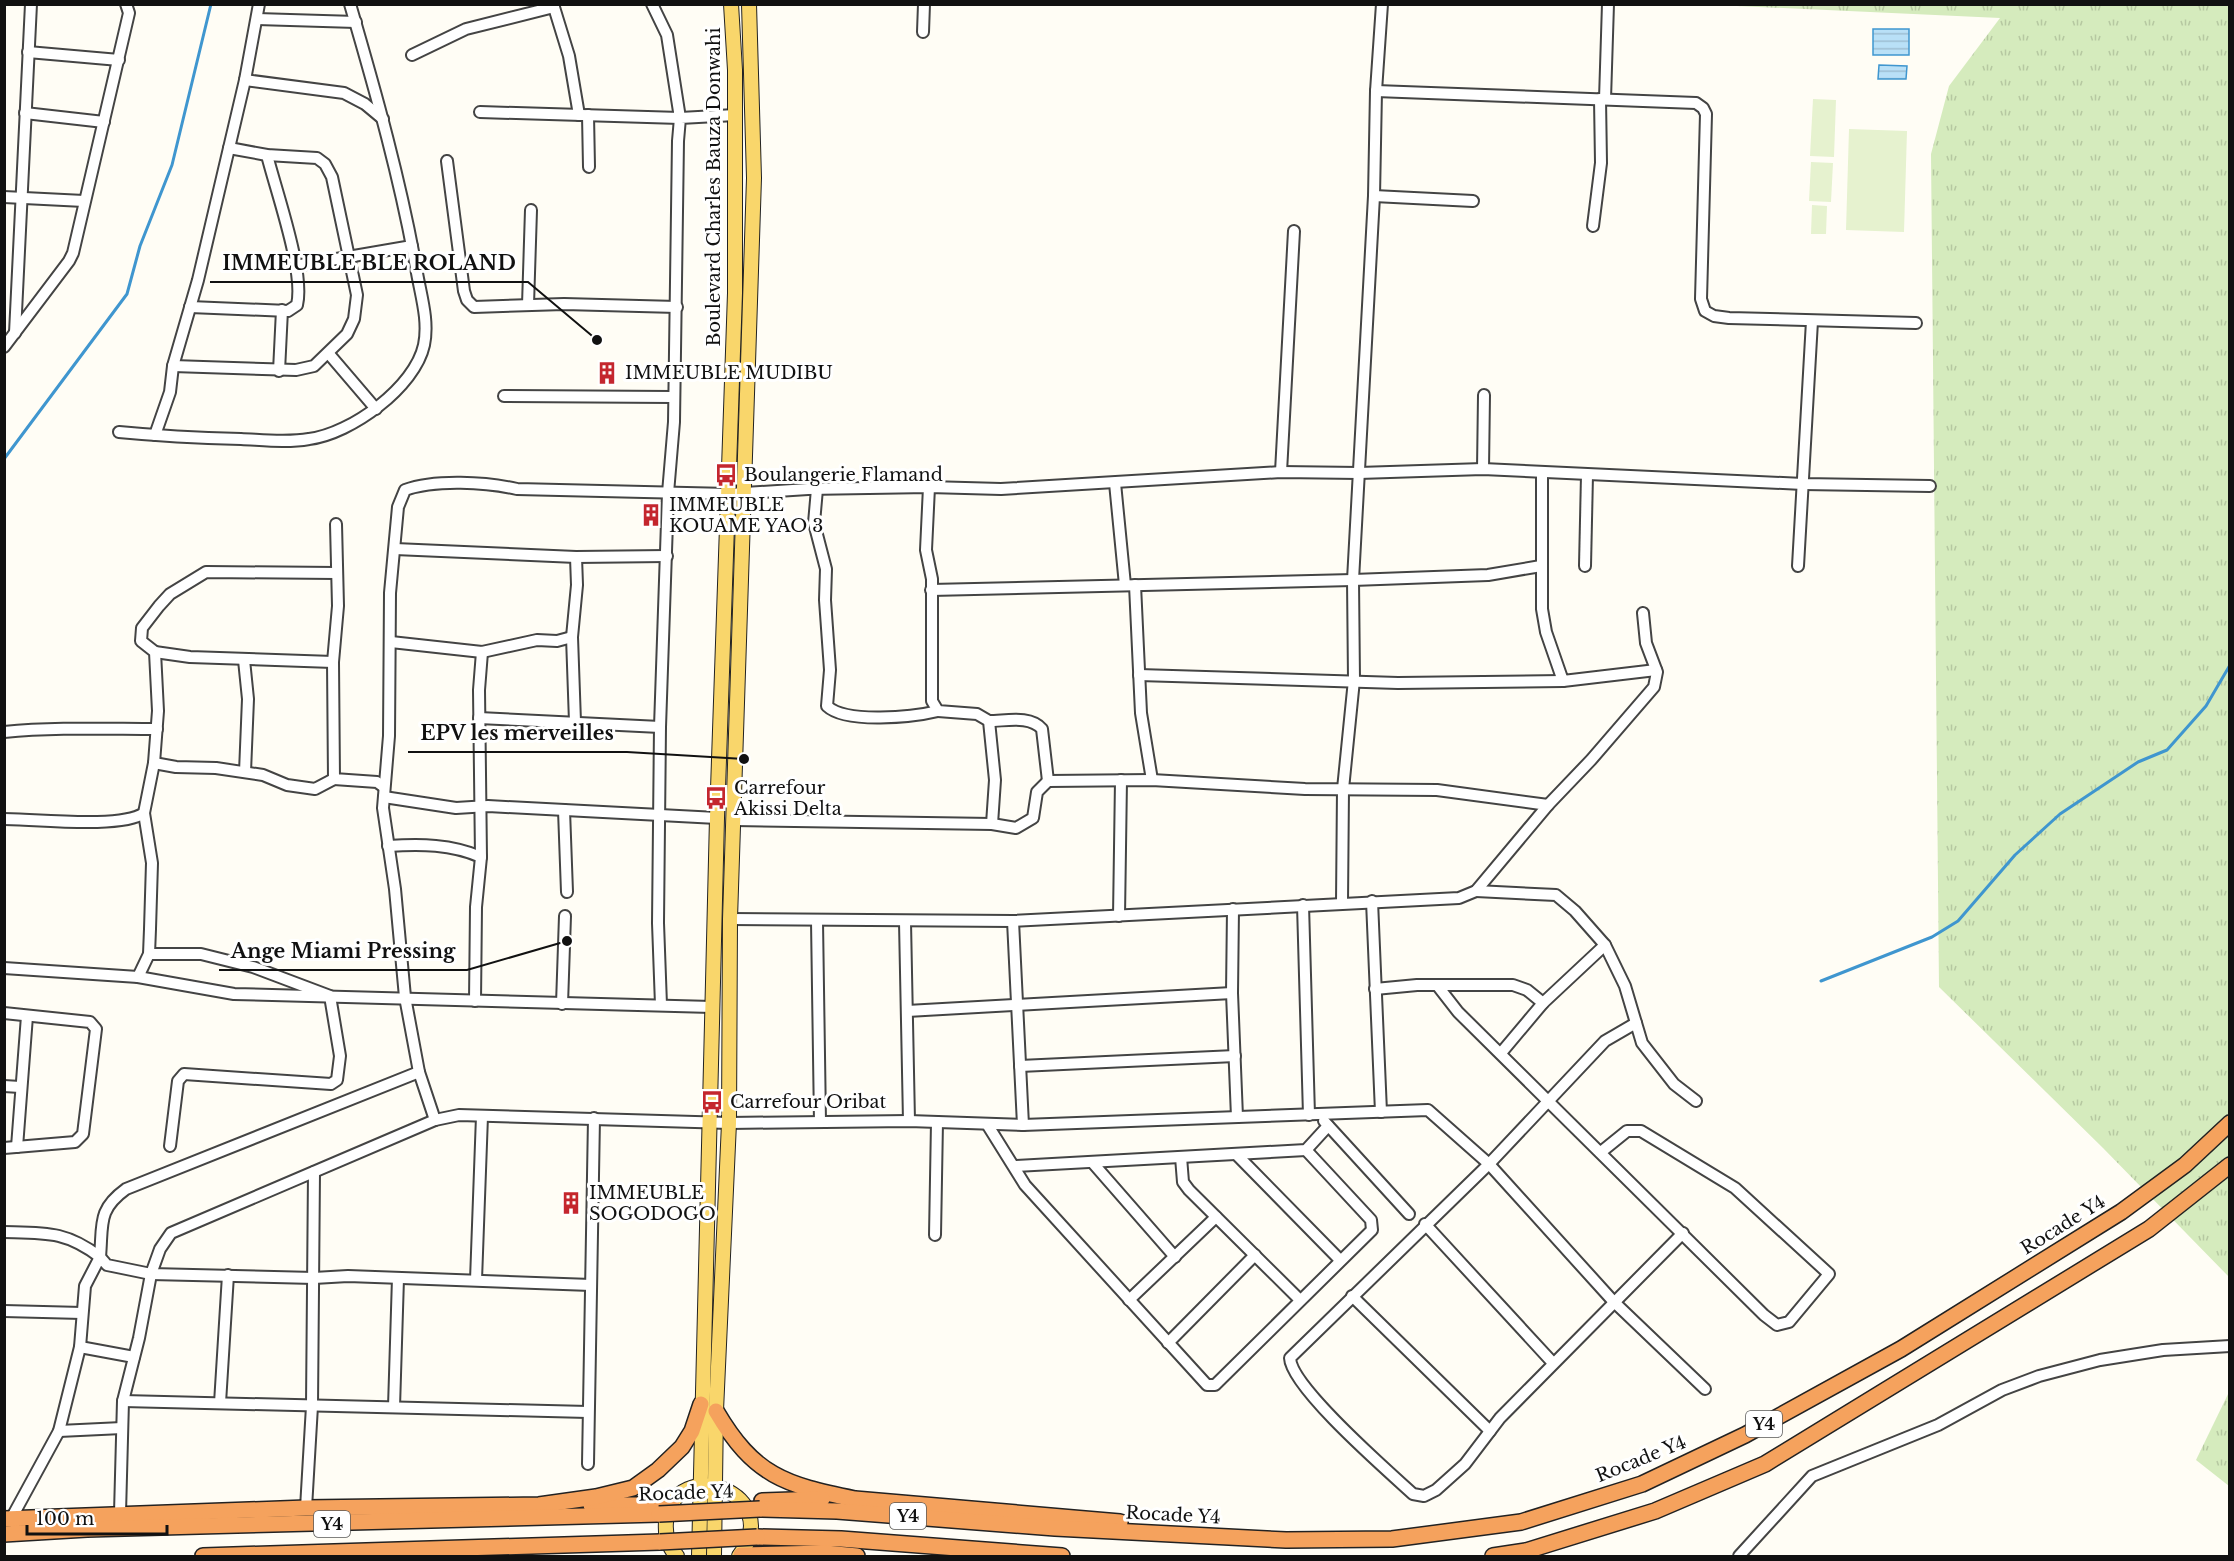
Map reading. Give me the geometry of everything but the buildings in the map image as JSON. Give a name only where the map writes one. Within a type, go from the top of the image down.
[{"type":"highway","name":"Rocade Y4","points":[[4,1534],[87,1529],[665,1509],[837,1511],[1055,1528],[1286,1540],[1392,1539],[1521,1522],[1641,1484],[1745,1435],[1911,1343],[2121,1212],[2185,1165],[2229,1123]]},
{"type":"highway","name":"Y4","points":[[1493,1557],[1526,1551],[1655,1511],[1766,1464],[2149,1229],[2229,1165]]},
{"type":"highway","points":[[539,1505],[596,1497],[633,1488],[658,1470],[682,1447],[692,1431],[701,1404]]},
{"type":"highway","points":[[716,1411],[731,1436],[748,1456],[768,1472],[791,1484],[855,1499]]},
{"type":"highway","points":[[742,1503],[786,1499],[855,1499],[1075,1516],[1230,1537]]},
{"type":"highway","points":[[8,1519],[120,1513],[306,1508],[539,1505],[665,1509]]},
{"type":"highway","name":"Y4","points":[[203,1557],[757,1537],[841,1539],[1062,1557]]},
{"type":"highway","points":[[740,1556],[825,1553],[857,1557]]},
{"type":"main road","name":"Boulevard Charles Bauza Donwahi","points":[[699,1557],[717,818],[735,293],[735,115],[731,4]]},
{"type":"main road","name":"Boulevard Charles Bauza Donwahi","points":[[714,1557],[716,1411],[729,1123],[730,919],[735,820],[755,140],[749,4]]},
{"type":"main road","points":[[677,1557],[668,1541],[665,1509],[688,1490],[699,1486],[714,1485],[735,1494],[749,1515],[751,1529],[748,1543],[740,1556]]},
{"type":"street","points":[[15,333],[31,4]]},
{"type":"street","points":[[4,347],[69,261],[119,60],[129,13],[126,4]]},
{"type":"street","points":[[155,435],[170,392],[173,366],[190,308],[229,148],[259,4]]},
{"type":"street","points":[[119,432],[311,439],[376,409],[388,399],[412,368],[423,347],[426,327],[412,246],[383,120],[350,4]]},
{"type":"street","points":[[652,4],[666,35],[680,118],[676,188],[675,422],[668,493],[660,727],[661,814],[658,923],[661,1005]]},
{"type":"street","points":[[923,32],[924,4]]},
{"type":"street","points":[[1342,902],[1343,789],[1354,680],[1353,580],[1382,4]]},
{"type":"street","points":[[1593,226],[1601,163],[1608,4]]},
{"type":"street","points":[[412,55],[466,29],[553,6],[584,115],[589,166]]},
{"type":"street","points":[[257,19],[356,22]]},
{"type":"street","points":[[28,52],[119,60]]},
{"type":"street","points":[[245,80],[344,93],[365,104],[383,120]]},
{"type":"street","points":[[1376,91],[1696,103],[1703,108],[1706,114],[1701,299],[1705,311],[1714,316],[1729,318],[1916,323]]},
{"type":"street","points":[[480,112],[680,118],[735,115]]},
{"type":"street","points":[[25,113],[104,122]]},
{"type":"street","points":[[173,366],[279,371],[314,366],[329,354],[347,334],[354,318],[357,295],[332,177],[325,164],[317,158],[267,155],[229,148]]},
{"type":"street","points":[[190,308],[288,311],[297,305],[299,295],[295,266],[267,155]]},
{"type":"street","points":[[447,161],[453,226],[467,300],[474,307],[528,305],[677,307]]},
{"type":"street","points":[[1374,196],[1473,201]]},
{"type":"street","points":[[4,197],[84,201]]},
{"type":"street","points":[[528,305],[531,210]]},
{"type":"street","points":[[1281,472],[1294,231]]},
{"type":"street","points":[[295,266],[412,246]]},
{"type":"street","points":[[279,371],[282,310]]},
{"type":"street","points":[[1798,566],[1812,321]]},
{"type":"street","points":[[329,354],[376,409]]},
{"type":"street","points":[[1483,468],[1484,395]]},
{"type":"street","points":[[504,396],[674,397]]},
{"type":"street","points":[[435,1120],[418,1072],[405,998],[384,792],[389,736],[390,593],[400,496],[405,490],[419,485],[490,483],[517,489],[729,494],[817,489],[929,487],[1001,489],[1281,472],[1359,473],[1483,468],[1542,473],[1803,484],[1930,486]]},
{"type":"street","points":[[1542,473],[1542,609],[1546,632],[1563,681]]},
{"type":"street","points":[[1585,566],[1587,475]]},
{"type":"street","points":[[1115,483],[1130,585],[1141,712],[1152,780]]},
{"type":"street","points":[[929,487],[926,550],[932,579],[932,701],[938,711]]},
{"type":"street","points":[[817,489],[814,523],[826,569],[825,600],[830,670],[827,706],[834,713],[873,717],[919,716],[938,711],[977,714],[989,721],[1027,720],[1037,723],[1042,729],[1048,781]]},
{"type":"street","points":[[334,779],[333,662],[338,606],[336,524]]},
{"type":"street","points":[[395,549],[576,557],[667,556]]},
{"type":"street","points":[[575,722],[572,637],[577,595],[576,557]]},
{"type":"street","points":[[931,590],[1488,575],[1541,566]]},
{"type":"street","points":[[333,662],[244,660],[156,652],[141,641],[142,628],[170,594],[207,572],[240,570],[336,573]]},
{"type":"street","points":[[1476,891],[1548,805],[1591,760],[1654,687],[1656,669],[1646,643],[1643,613]]},
{"type":"street","points":[[391,642],[482,652],[537,640],[557,641],[572,637]]},
{"type":"street","points":[[138,977],[149,954],[152,863],[144,813],[154,763],[157,729],[159,678],[156,652]]},
{"type":"street","points":[[475,1001],[475,919],[478,871],[482,857],[479,718],[482,652]]},
{"type":"street","points":[[244,660],[248,699],[246,772]]},
{"type":"street","points":[[1139,675],[1398,683],[1563,681],[1656,669]]},
{"type":"street","points":[[479,718],[660,727]]},
{"type":"street","points":[[989,721],[995,780],[992,824]]},
{"type":"street","points":[[4,732],[46,727],[83,730],[157,729]]},
{"type":"street","points":[[154,763],[176,768],[216,768],[246,772],[273,778],[287,785],[315,789],[334,779],[377,782],[384,792],[456,808],[482,806],[717,818]]},
{"type":"street","points":[[1119,916],[1121,780]]},
{"type":"street","points":[[735,820],[992,824],[1016,828],[1033,818],[1037,792],[1048,781],[1152,780],[1343,789],[1437,790],[1548,805]]},
{"type":"street","points":[[564,810],[567,891]]},
{"type":"street","points":[[4,819],[101,822],[134,818],[144,813]]},
{"type":"street","points":[[388,846],[419,844],[440,846],[462,849],[482,857]]},
{"type":"street","points":[[730,919],[1013,921],[1342,902],[1459,898],[1476,891],[1556,895],[1575,911],[1605,945],[1625,986],[1641,1043],[1674,1084],[1696,1101]]},
{"type":"street","points":[[1372,901],[1381,1112]]},
{"type":"street","points":[[1303,905],[1313,1114],[1328,1126],[1409,1214]]},
{"type":"street","points":[[1233,909],[1237,1117]]},
{"type":"street","points":[[562,1004],[566,916]]},
{"type":"street","points":[[816,921],[820,1122]]},
{"type":"street","points":[[1013,921],[1023,1125]]},
{"type":"street","points":[[905,922],[909,1121]]},
{"type":"street","points":[[1501,1053],[1543,1003],[1605,945]]},
{"type":"street","points":[[149,954],[201,954],[253,967],[330,996]]},
{"type":"street","points":[[4,968],[138,977],[234,994],[712,1007]]},
{"type":"street","points":[[1375,989],[1437,985],[1513,985],[1527,990],[1543,1003]]},
{"type":"street","points":[[1437,985],[1458,1012],[1764,1315],[1777,1324],[1789,1322],[1829,1274],[1735,1188],[1641,1131],[1627,1131],[1601,1152]]},
{"type":"street","points":[[907,1011],[1233,993]]},
{"type":"street","points":[[170,1146],[178,1080],[184,1074],[331,1084],[337,1080],[339,1056],[330,996]]},
{"type":"street","points":[[4,1013],[90,1022],[96,1029],[83,1134],[75,1142],[4,1148]]},
{"type":"street","points":[[17,1147],[27,1016]]},
{"type":"street","points":[[1636,1023],[1605,1041],[1490,1164],[1425,1224],[1290,1358],[1290,1366],[1301,1383],[1362,1447],[1413,1494],[1425,1496],[1436,1491],[1465,1464],[1490,1431],[1553,1363],[1683,1233]]},
{"type":"street","points":[[1020,1066],[1235,1056]]},
{"type":"street","points":[[8,1519],[59,1431],[80,1347],[85,1286],[100,1257],[104,1210],[113,1199],[126,1190],[418,1072]]},
{"type":"street","points":[[4,1086],[20,1087]]},
{"type":"street","points":[[120,1513],[123,1401],[151,1274],[160,1249],[171,1233],[435,1120],[459,1115],[729,1123],[909,1121],[1023,1125],[1428,1110],[1490,1164],[1613,1301],[1705,1389]]},
{"type":"street","points":[[476,1280],[482,1116]]},
{"type":"street","points":[[588,1464],[594,1118]]},
{"type":"street","points":[[935,1235],[937,1122]]},
{"type":"street","points":[[987,1124],[1025,1185],[1206,1385],[1215,1385],[1299,1299],[1372,1230],[1371,1220],[1306,1150]]},
{"type":"street","points":[[1015,1166],[1306,1150],[1328,1126]]},
{"type":"street","points":[[1236,1154],[1340,1260]]},
{"type":"street","points":[[1181,1157],[1183,1182],[1299,1299]]},
{"type":"street","points":[[1092,1162],[1175,1257]]},
{"type":"street","points":[[306,1508],[312,1406],[314,1172]]},
{"type":"street","points":[[1129,1300],[1216,1216]]},
{"type":"street","points":[[1425,1224],[1553,1363]]},
{"type":"street","points":[[4,1232],[49,1233],[73,1238],[100,1257],[107,1265],[151,1274],[314,1278],[348,1276],[591,1285]]},
{"type":"street","points":[[1168,1342],[1255,1255]]},
{"type":"street","points":[[220,1403],[228,1275]]},
{"type":"street","points":[[394,1407],[398,1278]]},
{"type":"street","points":[[1352,1296],[1490,1431]]},
{"type":"street","points":[[4,1311],[82,1313]]},
{"type":"street","points":[[1739,1557],[1812,1476],[1938,1425],[2002,1390],[2039,1376],[2100,1360],[2163,1350],[2229,1346]]},
{"type":"street","points":[[80,1347],[134,1357]]},
{"type":"street","points":[[123,1401],[588,1412]]},
{"type":"street","points":[[59,1431],[122,1428]]},
{"type":"green space","points":[[1715,5],[2229,5],[2229,1277],[2103,1148],[1939,987],[1931,154],[1949,86],[2000,18]]},
{"type":"green space","points":[[1813,99],[1836,100],[1834,157],[1810,156]]},
{"type":"green space","points":[[1849,129],[1907,131],[1904,232],[1846,230]]},
{"type":"green space","points":[[1811,162],[1833,163],[1831,202],[1809,201]]},
{"type":"green space","points":[[1812,205],[1827,206],[1826,234],[1811,234]]},
{"type":"green space","points":[[2229,1392],[2229,1486],[2196,1460]]},
{"type":"water","points":[[1873,29],[1909,29],[1909,55],[1873,55]]},
{"type":"water","points":[[1879,65],[1907,66],[1906,79],[1878,79]]},
{"type":"waterway","points":[[4,459],[127,294],[140,246],[172,165],[211,4]]},
{"type":"waterway","points":[[1821,981],[1932,937],[1958,921],[2015,855],[2060,814],[2138,762],[2167,750],[2206,706],[2230,665]]},
{"type":"place","name":"IMMEUBLE BLE ROLAND","points":[[597,340]]},
{"type":"place","name":"IMMEUBLE MUDIBU","points":[[607,373]]},
{"type":"place","name":"Boulangerie Flamand","points":[[726,475]]},
{"type":"place","name":"IMMEUBLE KOUAME YAO 3","points":[[651,515]]},
{"type":"place","name":"EPV les merveilles","points":[[744,759]]},
{"type":"place","name":"Carrefour Akissi Delta","points":[[716,798]]},
{"type":"place","name":"Ange Miami Pressing","points":[[567,941]]},
{"type":"place","name":"Carrefour Oribat","points":[[712,1102]]},
{"type":"place","name":"IMMEUBLE SOGODOGO","points":[[571,1203]]}]
